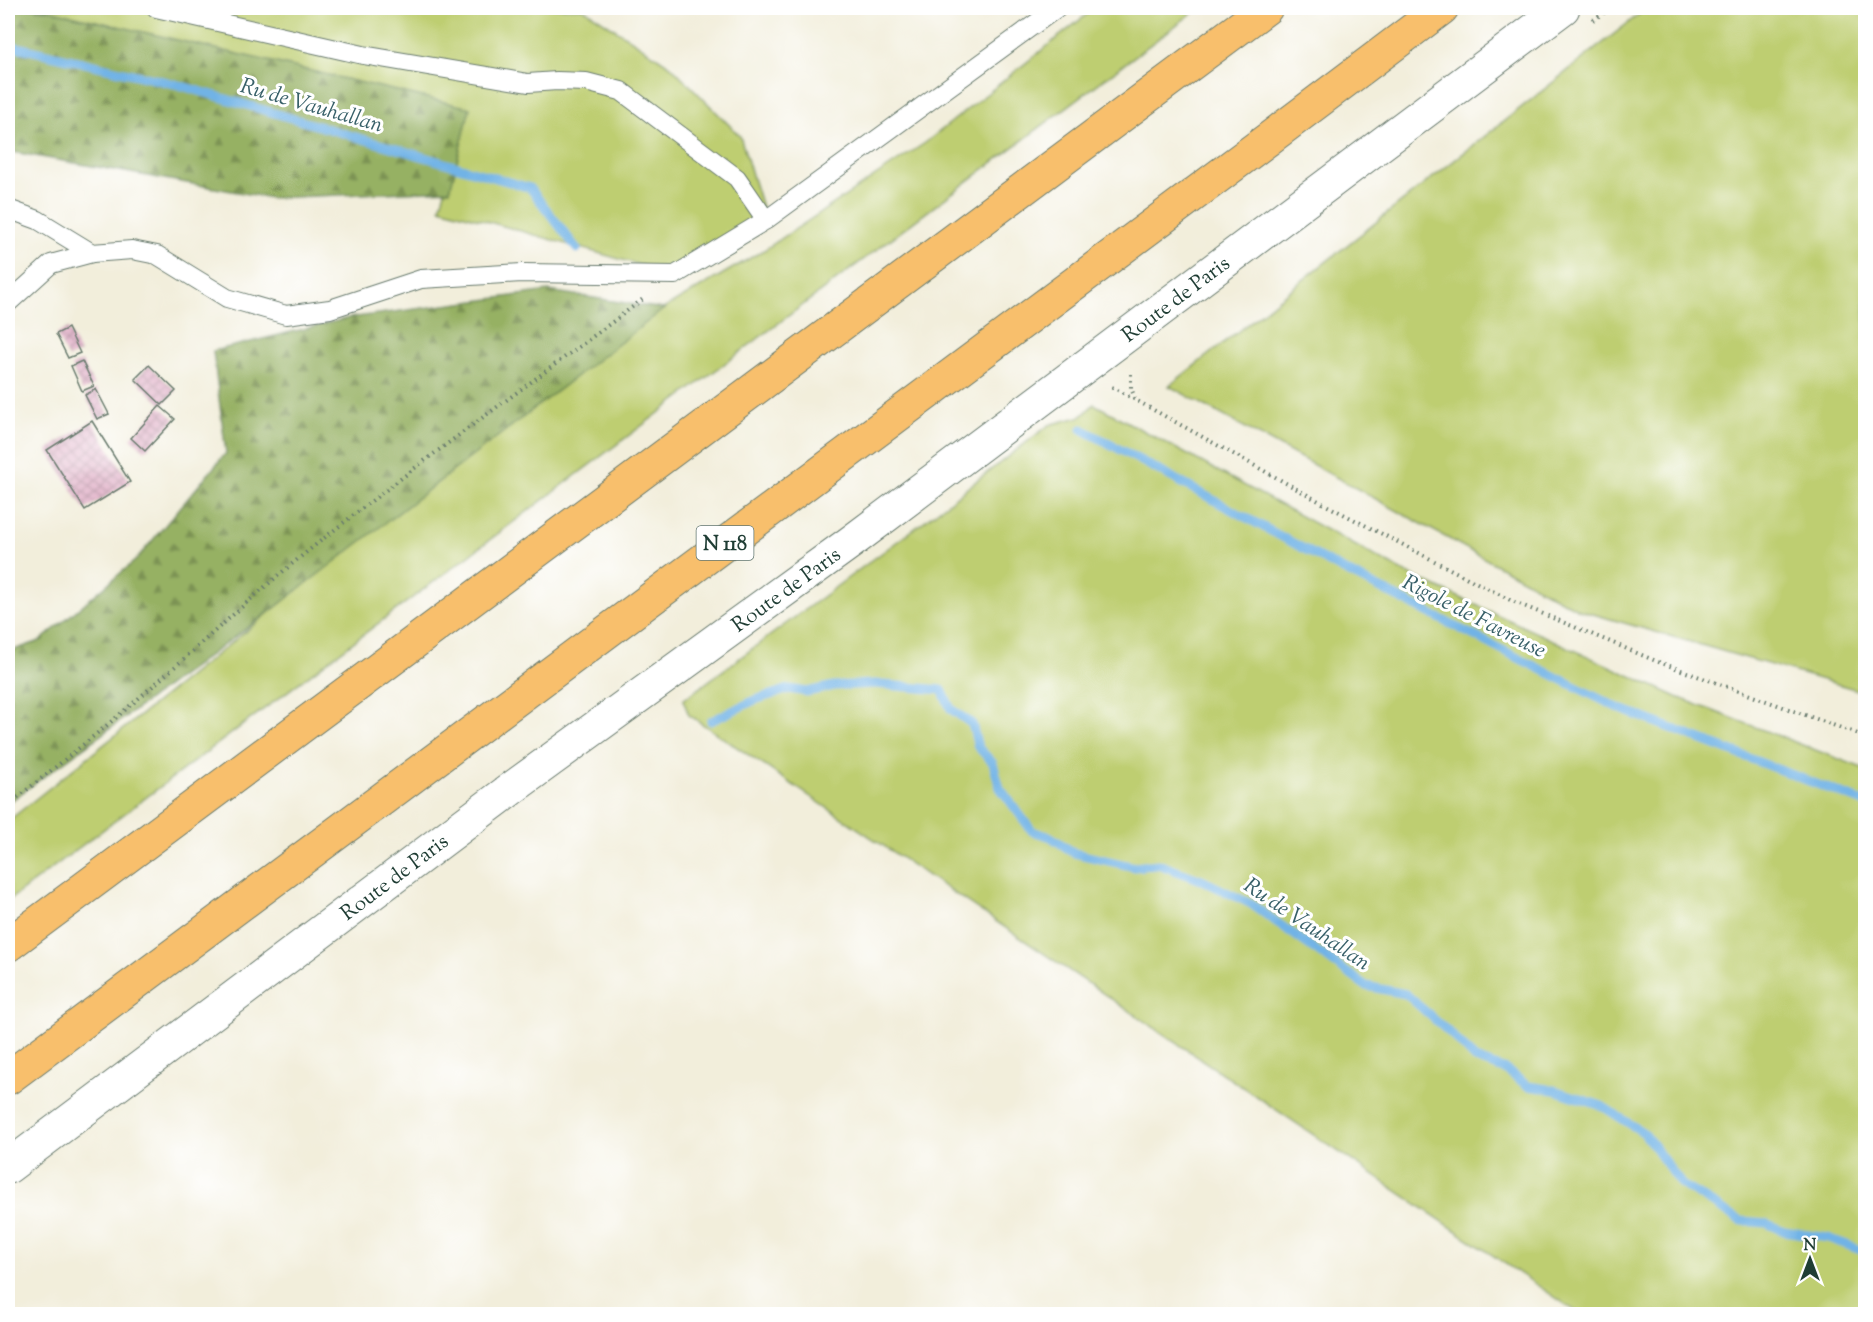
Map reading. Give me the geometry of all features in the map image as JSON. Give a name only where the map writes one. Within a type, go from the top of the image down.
[{"type":"highway","points":[[8,945],[1266,8]]},
{"type":"highway","name":"N 118","points":[[8,1078],[1442,8]]},
{"type":"street","name":"Route de Paris","points":[[8,1167],[515,786],[851,542],[1563,8]]},
{"type":"lane","points":[[156,8],[363,55],[528,83],[586,82],[621,91],[737,178],[766,220]]},
{"type":"lane","points":[[8,303],[51,264],[92,253],[132,250],[158,255],[227,298],[286,315],[330,309],[421,279],[522,273],[675,275],[766,220],[1057,8]]},
{"type":"lane","points":[[8,209],[38,220],[92,253]]},
{"type":"path","points":[[8,804],[140,697],[242,606],[312,548],[406,474],[675,275]]},
{"type":"path","points":[[1135,399],[1324,504],[1512,602],[1656,661],[1866,737]]},
{"type":"green space","points":[[8,8],[40,8],[470,108],[450,190],[271,198],[8,151]]},
{"type":"green space","points":[[40,8],[583,8],[671,66],[740,136],[766,220],[675,275],[440,208],[470,108]]},
{"type":"green space","points":[[1095,8],[1199,8],[8,901],[8,821],[375,528],[632,327],[764,250],[925,143]]},
{"type":"green space","points":[[1647,8],[1865,8],[1865,692],[1579,610],[1169,386]]},
{"type":"green space","points":[[549,291],[664,309],[277,606],[8,803],[8,652],[40,641],[136,560],[226,453],[213,351],[349,318]]},
{"type":"green space","points":[[1094,404],[1406,573],[1677,697],[1865,769],[1865,1314],[1580,1314],[689,715],[683,700],[910,532],[1049,425],[1082,416]]},
{"type":"building","points":[[68,328],[80,353],[68,358],[56,334]]},
{"type":"building","points":[[82,361],[94,386],[82,391],[71,366]]},
{"type":"building","points":[[149,365],[176,391],[162,405],[135,379]]},
{"type":"building","points":[[96,389],[109,414],[97,419],[85,395]]},
{"type":"building","points":[[160,406],[175,419],[145,451],[131,438]]},
{"type":"building","points":[[92,421],[130,482],[85,510],[47,450]]},
{"type":"waterway","name":"Ru de Vauhallan","points":[[8,45],[175,84],[530,188],[577,249]]},
{"type":"waterway","name":"Rigole de Favreuse","points":[[1082,429],[1345,571],[1618,708],[1866,803]]},
{"type":"waterway","name":"Ru de Vauhallan","points":[[711,721],[755,700],[789,689],[807,692],[834,686],[875,684],[942,690],[951,709],[972,724],[978,747],[993,763],[1000,788],[1032,831],[1051,837],[1074,853],[1135,867],[1158,864],[1204,881],[1251,904],[1366,986],[1406,994],[1475,1059],[1506,1070],[1528,1086],[1554,1090],[1602,1106],[1644,1133],[1682,1185],[1741,1221],[1766,1223],[1784,1231],[1828,1238],[1866,1252]]}]
